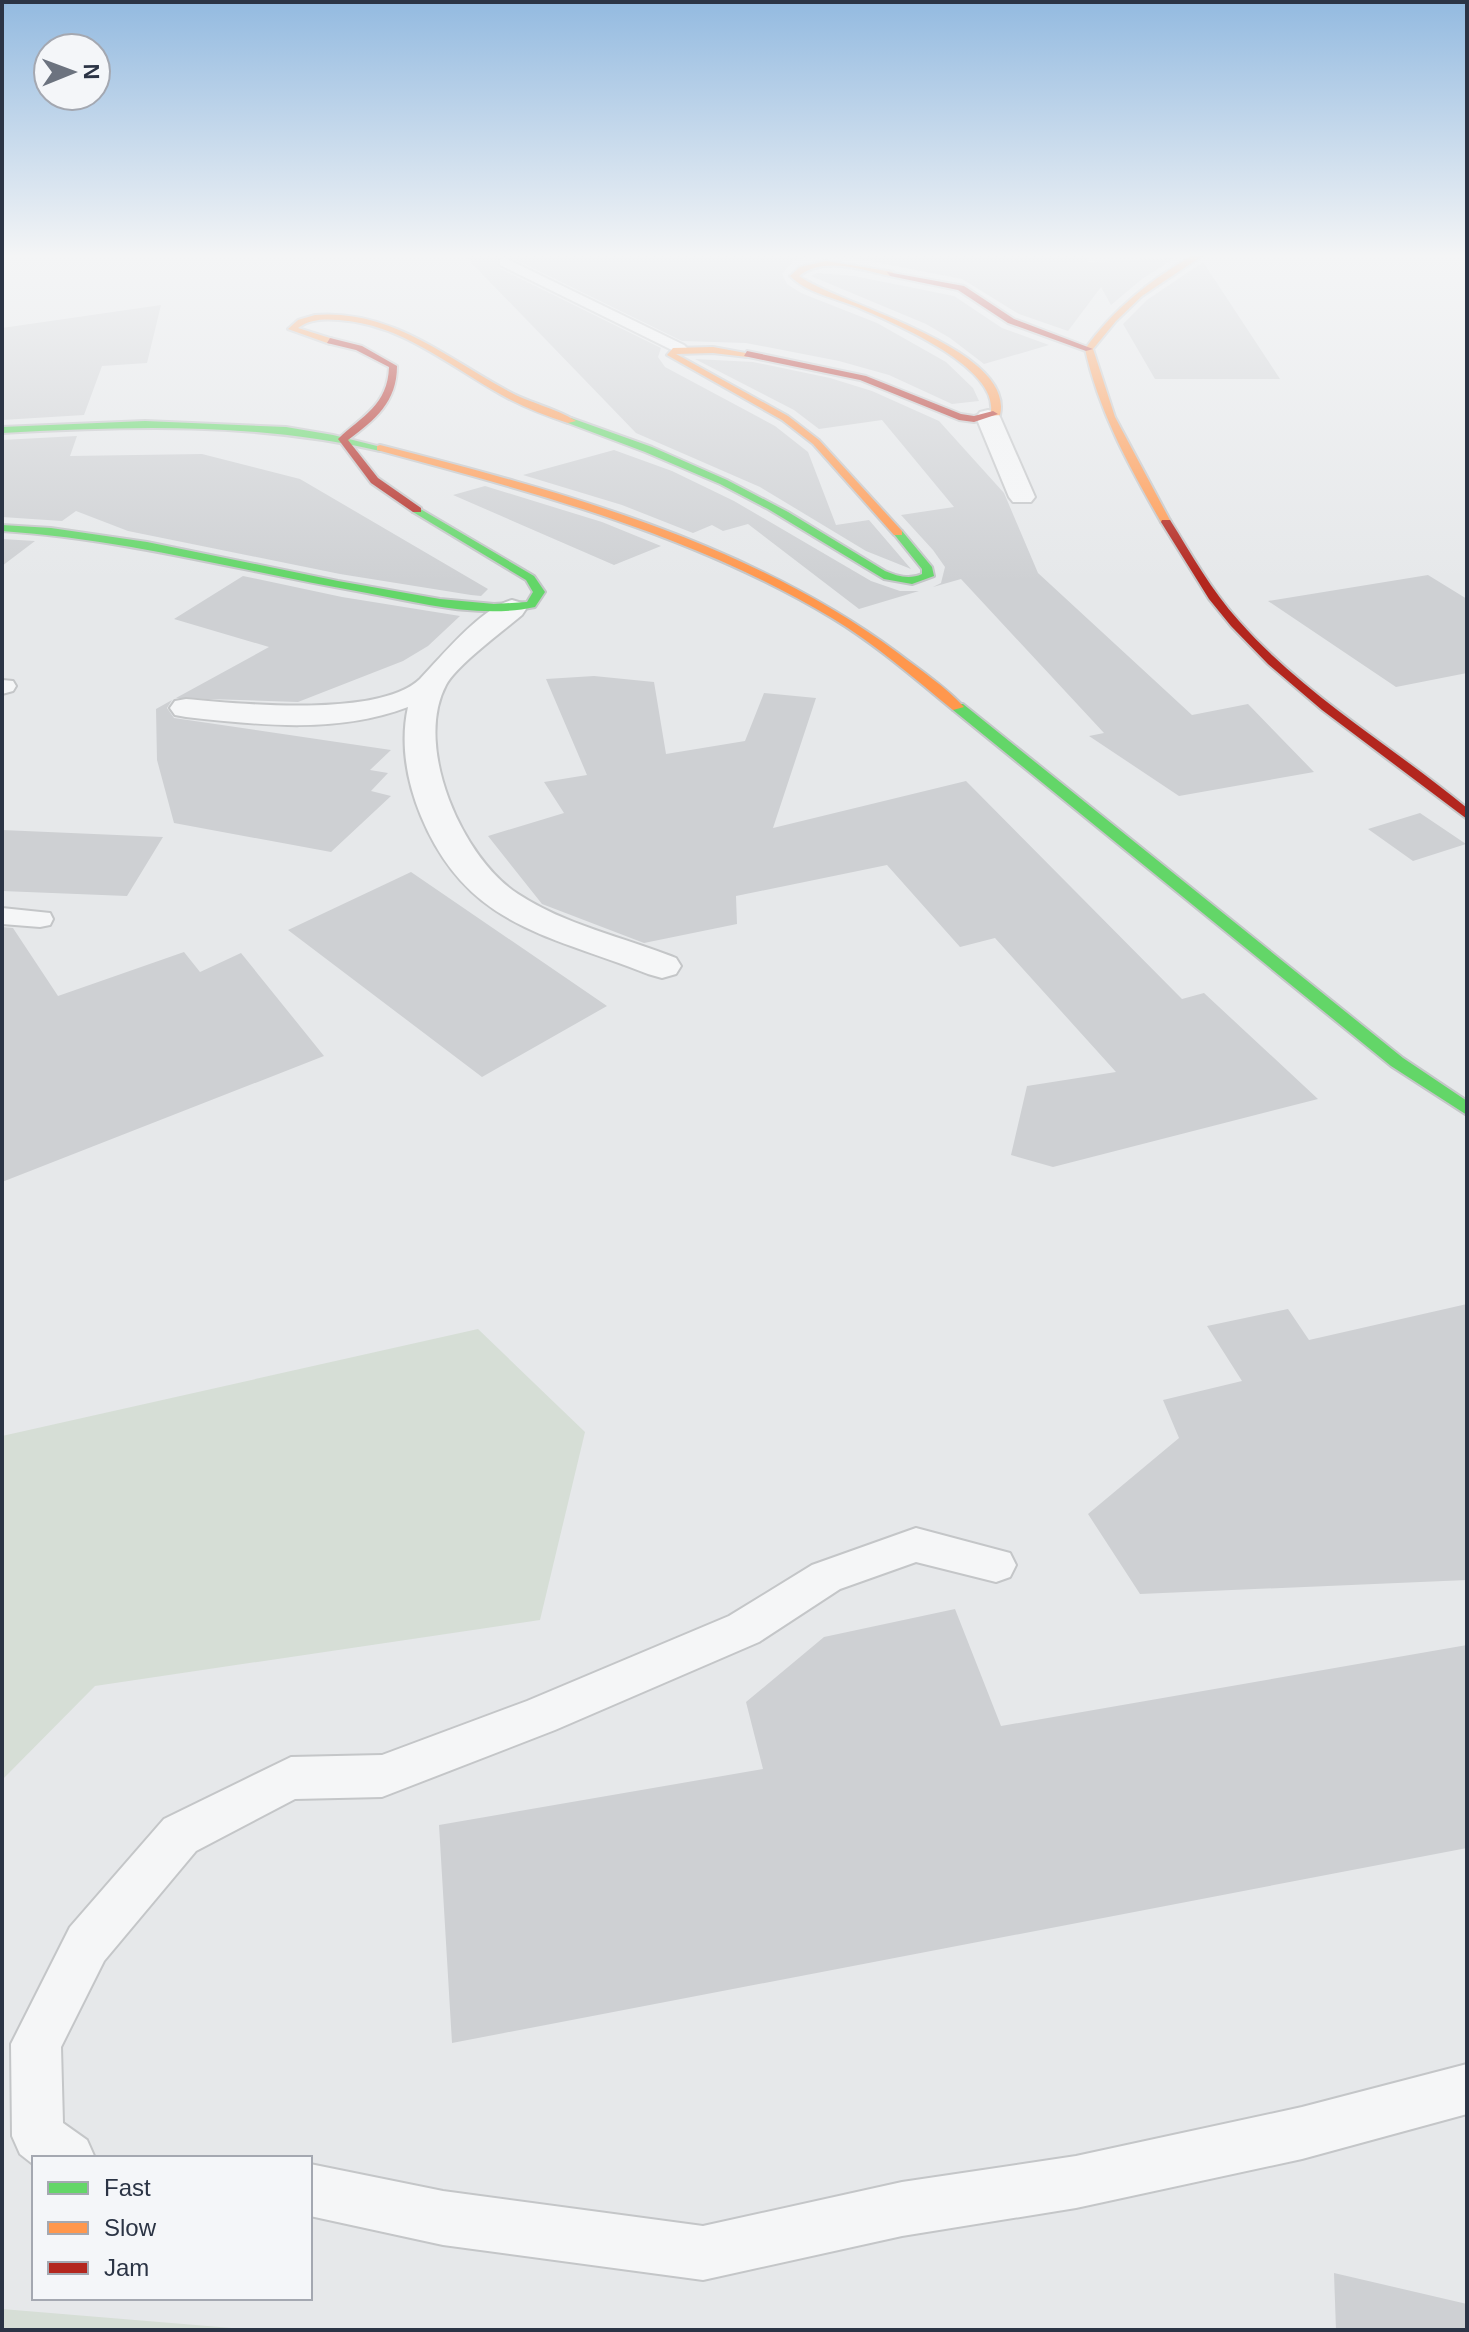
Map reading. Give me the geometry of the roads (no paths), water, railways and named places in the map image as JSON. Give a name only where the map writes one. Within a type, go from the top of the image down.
[{"type":"street","points":[[343,439],[382,409],[393,394],[393,366],[387,363]]},
{"type":"street","points":[[455,363],[527,405],[697,469],[809,528],[888,577],[903,583],[926,580],[928,569],[921,558],[816,442],[785,418],[681,363]]},
{"type":"street","points":[[790,363],[878,382],[959,417],[988,417],[997,413],[999,399],[991,385],[962,363]]},
{"type":"street","points":[[1091,363],[1107,415],[1165,521],[1213,597],[1248,637],[1291,677],[1467,815]]},
{"type":"street","points":[[988,417],[1022,497]]},
{"type":"street","points":[[2,430],[110,424],[197,424],[290,429],[343,439],[516,483],[626,518],[725,558],[833,612],[888,650],[1397,1062],[1467,1109]]},
{"type":"street","points":[[2,528],[74,531],[129,540],[323,583],[512,609],[531,605],[539,592],[537,586],[505,562],[466,542],[381,489],[365,474],[343,439]]},
{"type":"street","points":[[186,708],[254,715],[355,712],[386,705],[431,686],[512,609]]},
{"type":"street","points":[[431,686],[418,736],[423,766],[451,844],[476,878],[503,901],[551,925],[662,966]]},
{"type":"lane","points":[[2,916],[40,919]]},
{"type":"lane","points":[[66,2156],[38,2136],[36,2044],[87,1944],[180,1835],[291,1778],[382,1776],[540,1716],[744,1629],[826,1577],[916,1545],[996,1565]]},
{"type":"lane","points":[[312,2190],[443,2218],[703,2253],[902,2209],[1091,2179],[1302,2133],[1467,2089]]}]
